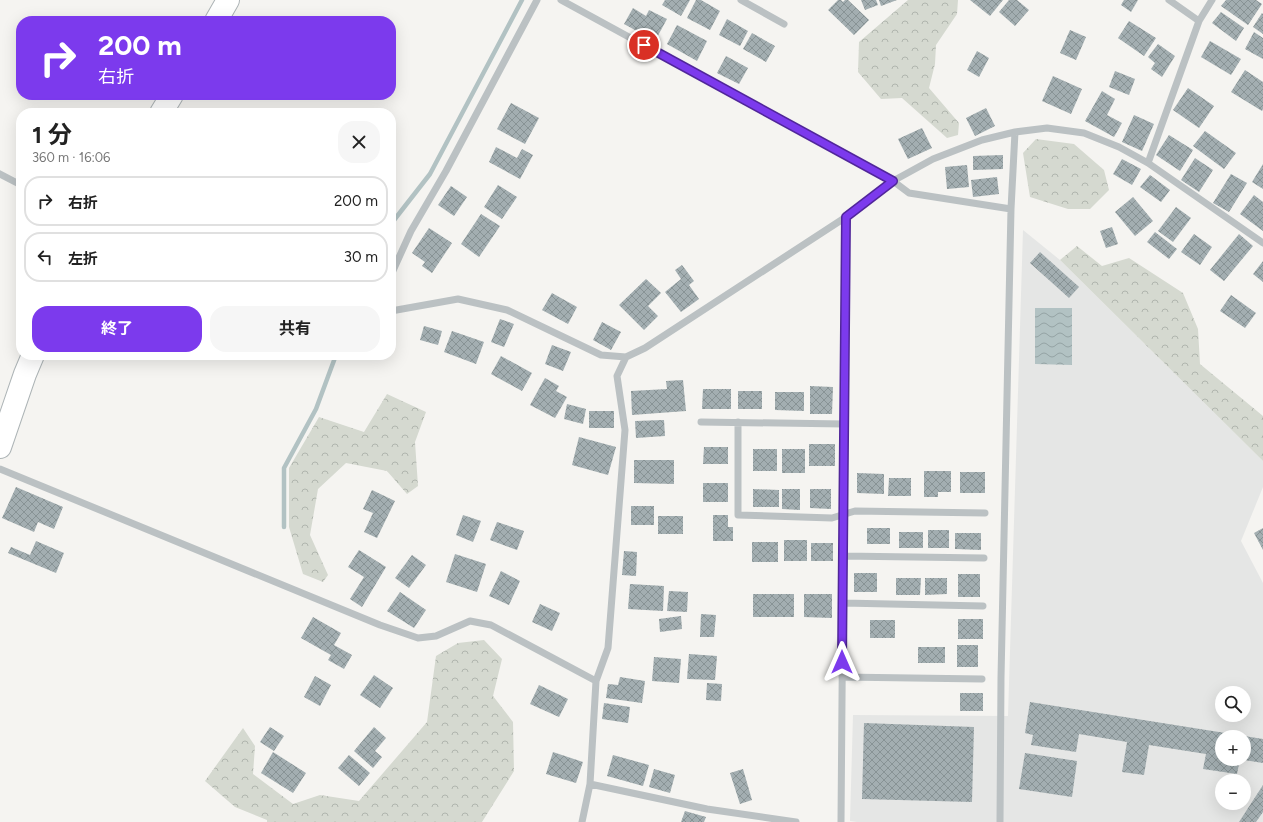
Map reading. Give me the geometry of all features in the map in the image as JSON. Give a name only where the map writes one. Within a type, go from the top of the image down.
[{"type":"main road","points":[[219,16],[228,0]]},
{"type":"main road","points":[[0,446],[31,360]]},
{"type":"street","points":[[396,264],[411,231],[446,171],[537,0]]},
{"type":"street","points":[[561,0],[893,181],[909,193],[1011,209]]},
{"type":"street","points":[[741,0],[784,24]]},
{"type":"street","points":[[1169,0],[1199,21]]},
{"type":"street","points":[[1148,163],[1199,21],[1212,0]]},
{"type":"street","points":[[396,310],[458,299],[507,310],[601,355],[626,357],[645,348],[846,217],[893,181],[933,159],[982,140],[1015,132],[1047,128],[1084,133],[1120,147],[1148,163],[1263,243]]},
{"type":"street","points":[[1000,822],[1001,670],[1011,209],[1015,132]]},
{"type":"street","points":[[0,174],[16,182]]},
{"type":"street","points":[[841,822],[846,217]]},
{"type":"street","points":[[582,822],[590,784],[596,680],[608,648],[625,430],[617,376],[626,357]]},
{"type":"street","points":[[701,422],[844,424]]},
{"type":"street","points":[[738,422],[738,515],[832,518],[855,511],[985,513]]},
{"type":"street","points":[[0,469],[380,625],[418,638],[436,636],[470,621],[491,625],[596,680]]},
{"type":"street","points":[[843,556],[984,558]]},
{"type":"street","points":[[843,603],[983,606]]},
{"type":"street","points":[[842,677],[982,679]]},
{"type":"street","points":[[590,784],[707,809],[796,822]]},
{"type":"shaded area","points":[[1023,230],[1060,260],[1263,461],[1263,487],[1241,541],[1263,583],[1263,822],[850,821],[853,715],[1008,716]]},
{"type":"green space","points":[[908,0],[958,0],[957,14],[936,45],[935,64],[929,88],[959,123],[958,135],[947,138],[902,98],[881,99],[858,72],[859,42]]},
{"type":"green space","points":[[1036,139],[1074,144],[1104,170],[1109,190],[1090,209],[1068,209],[1030,197],[1023,153]]},
{"type":"green space","points":[[1077,246],[1102,266],[1129,258],[1183,293],[1198,329],[1200,364],[1263,416],[1263,461],[1060,260]]},
{"type":"green space","points":[[387,394],[426,412],[415,442],[418,486],[407,494],[387,471],[346,463],[318,489],[310,535],[328,575],[323,582],[303,574],[289,527],[289,468],[319,417],[364,432]]},
{"type":"green space","points":[[484,640],[502,659],[493,696],[513,722],[514,771],[482,822],[267,822],[267,820],[235,807],[205,781],[243,728],[255,746],[253,774],[293,804],[320,795],[359,801],[427,722],[436,656],[458,643]]},
{"type":"water","points":[[1035,308],[1072,308],[1072,365],[1035,364]]},
{"type":"building","points":[[665,0],[690,0],[681,16],[662,5]]},
{"type":"building","points":[[696,0],[701,0],[720,11],[710,30],[687,18]]},
{"type":"building","points":[[838,0],[843,2],[848,0],[869,20],[854,35],[828,10]]},
{"type":"building","points":[[861,0],[876,0],[878,5],[865,10]]},
{"type":"building","points":[[879,0],[897,0],[881,6]]},
{"type":"building","points":[[970,0],[1003,0],[990,16]]},
{"type":"building","points":[[1009,0],[1017,0],[1029,10],[1015,26],[999,12]]},
{"type":"building","points":[[1124,0],[1138,0],[1131,12],[1121,5]]},
{"type":"building","points":[[1226,0],[1256,0],[1262,4],[1248,25],[1221,6]]},
{"type":"building","points":[[633,8],[646,16],[649,10],[667,19],[655,41],[624,24]]},
{"type":"building","points":[[1221,12],[1244,28],[1236,41],[1212,23]]},
{"type":"building","points":[[1262,13],[1263,14],[1263,34],[1253,27]]},
{"type":"building","points":[[727,19],[748,31],[740,46],[719,35]]},
{"type":"building","points":[[1129,21],[1156,38],[1144,56],[1118,38]]},
{"type":"building","points":[[677,25],[707,41],[697,61],[667,44]]},
{"type":"building","points":[[1070,30],[1086,37],[1076,60],[1060,53]]},
{"type":"building","points":[[1254,32],[1263,38],[1263,59],[1245,49]]},
{"type":"building","points":[[752,33],[775,46],[766,62],[743,49]]},
{"type":"building","points":[[1210,41],[1241,59],[1231,75],[1201,57]]},
{"type":"building","points":[[1158,44],[1175,56],[1162,77],[1151,69],[1155,63],[1148,57]]},
{"type":"building","points":[[977,51],[989,58],[979,77],[967,70]]},
{"type":"building","points":[[726,56],[748,68],[739,84],[717,73]]},
{"type":"building","points":[[1245,70],[1263,82],[1262,111],[1231,92]]},
{"type":"building","points":[[1115,71],[1135,79],[1129,95],[1109,87]]},
{"type":"building","points":[[1053,76],[1082,89],[1071,114],[1042,101]]},
{"type":"building","points":[[1188,88],[1214,106],[1199,128],[1173,110]]},
{"type":"building","points":[[1102,91],[1115,99],[1107,115],[1122,123],[1114,137],[1085,121]]},
{"type":"building","points":[[511,103],[539,118],[525,144],[497,129]]},
{"type":"building","points":[[986,108],[995,126],[975,136],[966,118]]},
{"type":"building","points":[[1134,115],[1154,124],[1142,151],[1122,142]]},
{"type":"building","points":[[922,128],[932,148],[908,159],[898,139]]},
{"type":"building","points":[[1205,131],[1236,153],[1224,169],[1193,146]]},
{"type":"building","points":[[1169,135],[1193,150],[1180,171],[1156,155]]},
{"type":"building","points":[[496,147],[517,158],[522,149],[533,155],[520,179],[489,162]]},
{"type":"building","points":[[1003,155],[1003,169],[973,170],[973,156]]},
{"type":"building","points":[[1195,158],[1213,170],[1199,192],[1181,180]]},
{"type":"building","points":[[1122,159],[1141,169],[1132,185],[1113,174]]},
{"type":"building","points":[[1263,164],[1263,189],[1252,182]]},
{"type":"building","points":[[967,165],[969,187],[947,189],[945,167]]},
{"type":"building","points":[[1231,174],[1247,183],[1229,212],[1213,203]]},
{"type":"building","points":[[1150,175],[1170,190],[1161,202],[1140,187]]},
{"type":"building","points":[[997,177],[999,194],[973,197],[971,180]]},
{"type":"building","points":[[498,185],[517,197],[502,219],[484,207]]},
{"type":"building","points":[[451,186],[467,197],[454,216],[438,205]]},
{"type":"building","points":[[1254,195],[1263,202],[1263,231],[1240,214]]},
{"type":"building","points":[[1133,197],[1153,221],[1135,236],[1115,212]]},
{"type":"building","points":[[1176,207],[1191,218],[1173,242],[1158,231]]},
{"type":"building","points":[[481,214],[500,226],[479,257],[461,244]]},
{"type":"building","points":[[1112,227],[1118,244],[1106,248],[1100,231]]},
{"type":"building","points":[[429,228],[452,243],[432,273],[422,266],[425,262],[412,253]]},
{"type":"building","points":[[1155,232],[1177,249],[1169,259],[1147,242]]},
{"type":"building","points":[[1194,234],[1212,247],[1200,265],[1181,252]]},
{"type":"building","points":[[1239,234],[1253,246],[1224,281],[1210,270]]},
{"type":"building","points":[[1040,252],[1079,287],[1069,298],[1030,263]]},
{"type":"building","points":[[1263,261],[1263,282],[1253,274]]},
{"type":"building","points":[[682,265],[694,281],[689,285],[699,299],[681,312],[665,292],[681,279],[675,270]]},
{"type":"building","points":[[646,279],[661,293],[648,306],[658,316],[644,330],[619,305]]},
{"type":"building","points":[[552,293],[577,307],[568,324],[542,310]]},
{"type":"building","points":[[1231,295],[1256,313],[1245,328],[1220,311]]},
{"type":"building","points":[[500,319],[514,324],[504,347],[491,342]]},
{"type":"building","points":[[602,322],[621,332],[611,350],[593,340]]},
{"type":"building","points":[[424,326],[442,331],[438,345],[420,340]]},
{"type":"building","points":[[452,331],[484,342],[476,364],[444,352]]},
{"type":"building","points":[[552,345],[571,352],[563,371],[545,364]]},
{"type":"building","points":[[501,356],[532,373],[522,391],[491,374]]},
{"type":"building","points":[[545,378],[559,386],[556,391],[567,397],[555,418],[530,405]]},
{"type":"building","points":[[683,380],[686,411],[632,415],[631,391],[667,389],[666,381]]},
{"type":"building","points":[[810,386],[833,387],[832,414],[810,414]]},
{"type":"building","points":[[703,389],[731,389],[731,409],[702,409]]},
{"type":"building","points":[[738,391],[762,391],[762,409],[738,409]]},
{"type":"building","points":[[775,392],[804,392],[804,411],[775,410]]},
{"type":"building","points":[[567,404],[586,409],[583,424],[564,419]]},
{"type":"building","points":[[589,411],[614,411],[614,428],[589,428]]},
{"type":"building","points":[[664,420],[665,436],[636,438],[635,421]]},
{"type":"building","points":[[579,437],[616,447],[608,475],[572,465]]},
{"type":"building","points":[[809,444],[835,444],[835,466],[809,466]]},
{"type":"building","points":[[704,447],[728,447],[728,464],[703,464]]},
{"type":"building","points":[[753,449],[777,449],[777,471],[753,471]]},
{"type":"building","points":[[782,449],[805,449],[805,473],[782,473]]},
{"type":"building","points":[[634,460],[674,460],[674,484],[634,483]]},
{"type":"building","points":[[924,471],[951,471],[951,492],[938,492],[938,497],[924,497]]},
{"type":"building","points":[[960,472],[985,472],[985,493],[960,493]]},
{"type":"building","points":[[857,473],[884,474],[884,494],[857,493]]},
{"type":"building","points":[[889,478],[911,478],[911,496],[888,496]]},
{"type":"building","points":[[703,483],[728,483],[728,502],[703,502]]},
{"type":"building","points":[[16,487],[63,507],[54,529],[38,522],[34,532],[2,518]]},
{"type":"building","points":[[753,489],[779,490],[779,507],[753,507]]},
{"type":"building","points":[[782,489],[800,489],[800,510],[782,509]]},
{"type":"building","points":[[810,489],[831,489],[831,509],[810,508]]},
{"type":"building","points":[[372,490],[395,501],[377,538],[364,532],[373,513],[363,509]]},
{"type":"building","points":[[631,506],[654,506],[654,525],[631,525]]},
{"type":"building","points":[[463,515],[481,521],[473,542],[456,535]]},
{"type":"building","points":[[713,515],[728,515],[728,527],[733,527],[733,541],[713,541]]},
{"type":"building","points":[[658,516],[683,516],[683,534],[658,534]]},
{"type":"building","points":[[497,522],[524,531],[517,550],[490,540]]},
{"type":"building","points":[[867,528],[890,528],[890,544],[867,544]]},
{"type":"building","points":[[1263,528],[1263,550],[1254,533]]},
{"type":"building","points":[[928,530],[949,530],[949,548],[928,548]]},
{"type":"building","points":[[899,532],[923,532],[923,548],[899,548]]},
{"type":"building","points":[[955,533],[981,533],[981,550],[955,549]]},
{"type":"building","points":[[784,540],[807,540],[807,561],[784,561]]},
{"type":"building","points":[[36,541],[64,553],[56,573],[8,553],[11,547],[30,555]]},
{"type":"building","points":[[752,542],[778,542],[778,562],[752,562]]},
{"type":"building","points":[[811,543],[833,543],[833,561],[811,561]]},
{"type":"building","points":[[359,550],[386,567],[362,607],[350,599],[364,577],[348,567]]},
{"type":"building","points":[[624,551],[637,552],[636,576],[622,575]]},
{"type":"building","points":[[455,554],[486,564],[477,592],[446,582]]},
{"type":"building","points":[[412,555],[426,565],[409,588],[395,578]]},
{"type":"building","points":[[501,571],[520,581],[509,605],[489,596]]},
{"type":"building","points":[[854,573],[877,573],[877,592],[854,592]]},
{"type":"building","points":[[958,574],[980,574],[980,597],[958,597]]},
{"type":"building","points":[[896,578],[921,578],[920,595],[896,595]]},
{"type":"building","points":[[925,578],[947,578],[947,594],[925,595]]},
{"type":"building","points":[[630,584],[664,586],[663,611],[628,609]]},
{"type":"building","points":[[669,591],[688,592],[687,612],[667,611]]},
{"type":"building","points":[[400,592],[426,610],[414,628],[387,611]]},
{"type":"building","points":[[753,594],[794,594],[794,617],[753,617]]},
{"type":"building","points":[[804,594],[832,594],[832,618],[804,617]]},
{"type":"building","points":[[540,604],[560,613],[552,631],[532,622]]},
{"type":"building","points":[[701,614],[716,615],[714,637],[700,637]]},
{"type":"building","points":[[681,616],[682,629],[660,632],[659,619]]},
{"type":"building","points":[[313,617],[341,633],[334,645],[352,655],[344,669],[328,660],[331,655],[301,638]]},
{"type":"building","points":[[958,619],[983,619],[983,639],[958,639]]},
{"type":"building","points":[[870,620],[895,620],[895,638],[870,638]]},
{"type":"building","points":[[957,645],[978,645],[978,667],[957,667]]},
{"type":"building","points":[[918,647],[945,647],[945,663],[918,663]]},
{"type":"building","points":[[689,654],[717,656],[715,680],[687,679]]},
{"type":"building","points":[[654,657],[681,659],[679,683],[652,681]]},
{"type":"building","points":[[374,675],[393,688],[380,708],[360,695]]},
{"type":"building","points":[[315,676],[331,685],[320,706],[304,697]]},
{"type":"building","points":[[620,677],[645,681],[642,703],[606,698],[608,684],[618,685]]},
{"type":"building","points":[[707,683],[722,684],[721,701],[706,700]]},
{"type":"building","points":[[539,685],[568,699],[559,717],[530,704]]},
{"type":"building","points":[[960,693],[983,693],[983,711],[960,711]]},
{"type":"building","points":[[1030,702],[1215,731],[1215,766],[1239,766],[1237,774],[1203,769],[1206,754],[1149,745],[1144,775],[1122,772],[1127,742],[1079,734],[1076,752],[1031,745],[1033,735],[1025,733]]},
{"type":"building","points":[[604,703],[630,707],[628,723],[602,719]]},
{"type":"building","points":[[864,723],[974,727],[972,802],[862,799]]},
{"type":"building","points":[[270,727],[284,736],[274,751],[260,742]]},
{"type":"building","points":[[374,727],[386,738],[375,751],[382,757],[373,768],[354,751]]},
{"type":"building","points":[[1251,737],[1263,739],[1263,763],[1251,761]]},
{"type":"building","points":[[273,752],[306,773],[293,793],[261,773]]},
{"type":"building","points":[[553,752],[583,762],[576,783],[546,774]]},
{"type":"building","points":[[1025,753],[1077,761],[1072,797],[1019,789]]},
{"type":"building","points":[[349,755],[370,773],[359,786],[338,768]]},
{"type":"building","points":[[613,755],[649,765],[643,786],[607,776]]},
{"type":"building","points":[[654,769],[675,775],[670,793],[649,787]]},
{"type":"building","points":[[743,769],[752,800],[740,804],[730,773]]},
{"type":"building","points":[[1263,785],[1263,812],[1256,822],[1239,822],[1247,810],[1251,810],[1251,804]]},
{"type":"building","points":[[685,811],[706,817],[704,822],[681,822]]},
{"type":"waterway","points":[[396,218],[430,174],[522,0]]},
{"type":"waterway","points":[[284,527],[284,468],[316,409],[334,360]]},
{"type":"route","points":[[644,45],[893,181],[846,217],[842,662]]}]
